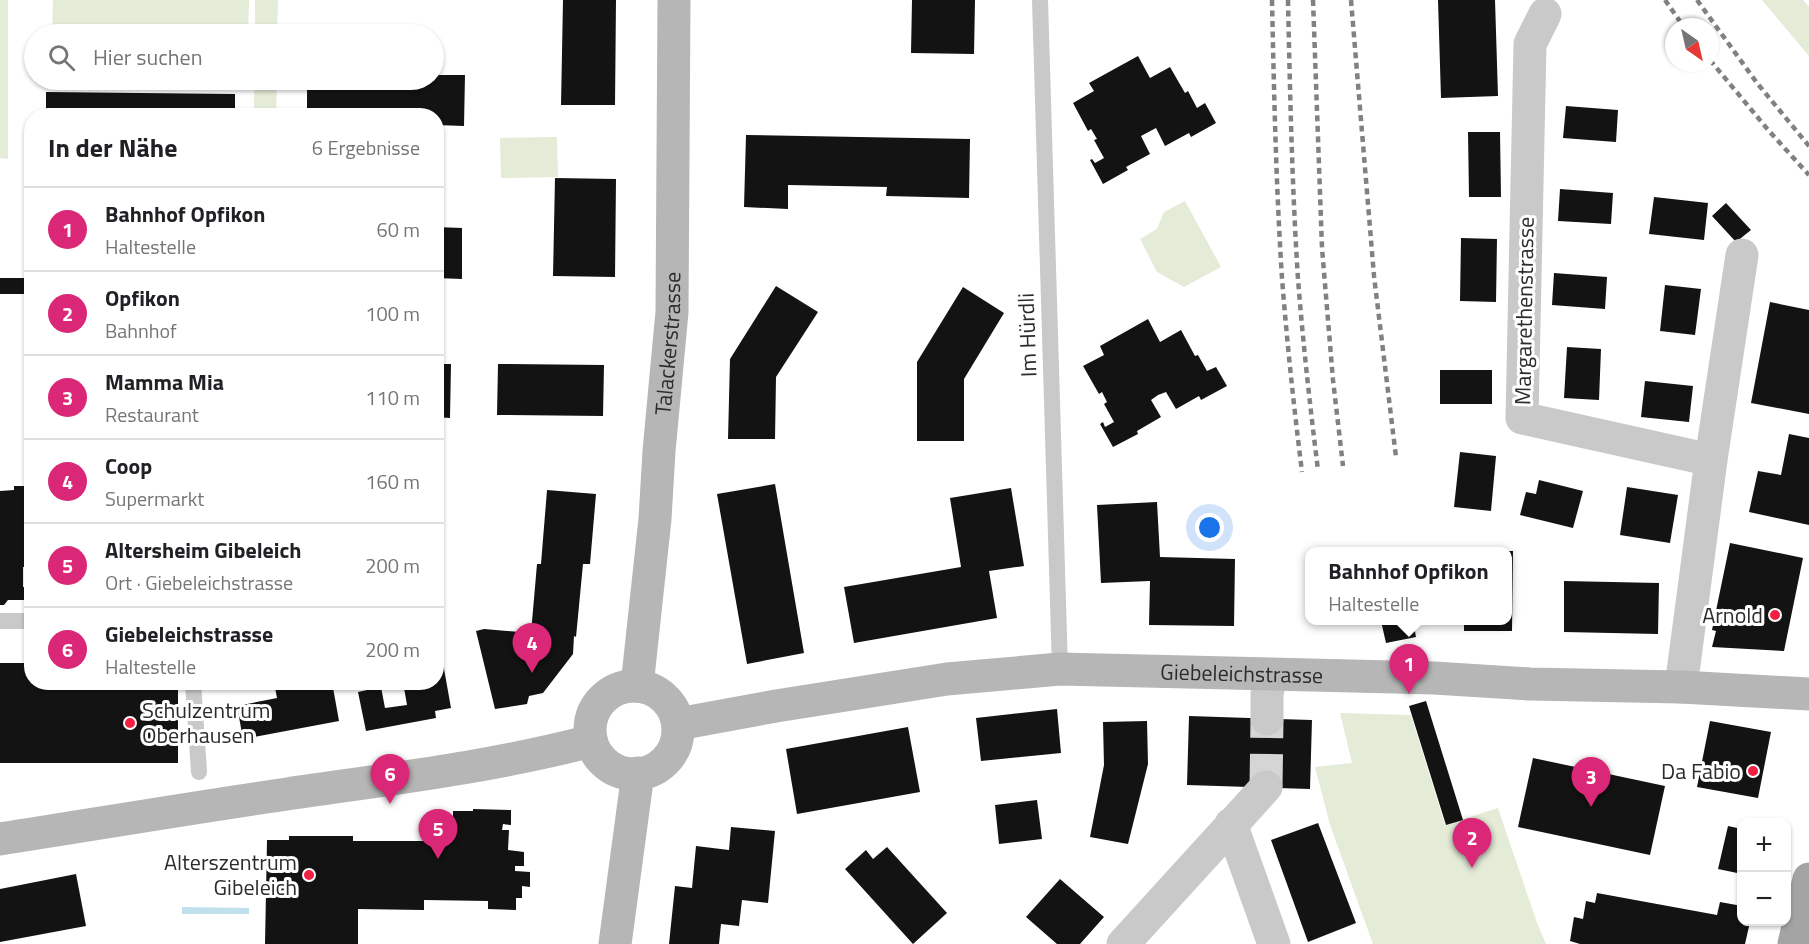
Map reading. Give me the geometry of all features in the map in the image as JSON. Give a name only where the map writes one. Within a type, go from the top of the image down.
[{"type":"main road","points":[[1794,944],[1809,879]]},
{"type":"street","name":"Talackerstrasse","points":[[637,686],[655,519],[672,312],[674,0]]},
{"type":"street","name":"Margarethenstrasse","points":[[1545,14],[1530,44],[1522,418],[1710,460]]},
{"type":"street","points":[[1682,687],[1710,460],[1742,255]]},
{"type":"street","name":"Giebeleichstrasse","points":[[678,724],[947,679],[1060,669],[1434,678],[1530,684],[1682,687],[1809,694]]},
{"type":"street","points":[[1267,719],[1267,694],[1272,675]]},
{"type":"street","points":[[623,687],[649,688],[659,694],[668,702],[678,724],[677,738],[672,751],[652,770],[638,773],[622,772],[609,765],[598,755],[591,741],[590,727],[593,714],[611,693],[623,687]]},
{"type":"street","points":[[0,839],[228,802],[503,762],[591,741]]},
{"type":"street","points":[[615,944],[638,773]]},
{"type":"street","points":[[1123,944],[1266,787]]},
{"type":"street","points":[[1231,824],[1274,944]]},
{"type":"lane","name":"Im Hürdli","points":[[1040,0],[1060,669]]},
{"type":"lane","points":[[0,621],[24,621]]},
{"type":"lane","points":[[194,690],[199,772]]},
{"type":"green space","points":[[0,0],[8,0],[8,159],[0,158]]},
{"type":"green space","points":[[53,0],[249,0],[248,24],[52,24]]},
{"type":"green space","points":[[255,0],[278,0],[277,24],[255,24]]},
{"type":"green space","points":[[1762,0],[1803,0],[1809,7],[1809,56]]},
{"type":"green space","points":[[254,90],[277,90],[276,108],[254,108]]},
{"type":"green space","points":[[557,137],[558,177],[501,178],[500,138]]},
{"type":"green space","points":[[1185,201],[1221,267],[1184,287],[1157,272],[1140,239],[1157,229],[1164,212]]},
{"type":"green space","points":[[1340,713],[1411,715],[1445,825],[1498,808],[1546,944],[1373,944],[1330,825],[1315,767],[1352,763]]},
{"type":"water","points":[[182,907],[249,908],[249,914],[182,914]]},
{"type":"building","points":[[563,0],[616,0],[615,105],[561,105]]},
{"type":"building","points":[[912,0],[975,0],[974,54],[911,53]]},
{"type":"building","points":[[1438,0],[1495,0],[1498,96],[1441,98]]},
{"type":"building","points":[[1138,56],[1150,78],[1170,67],[1185,93],[1188,91],[1197,108],[1205,103],[1216,123],[1191,137],[1189,133],[1165,146],[1156,128],[1141,136],[1150,154],[1126,167],[1128,170],[1103,184],[1090,160],[1092,159],[1095,163],[1104,158],[1094,140],[1097,139],[1091,129],[1088,131],[1073,103],[1094,91],[1089,83]]},
{"type":"building","points":[[444,75],[465,75],[464,126],[444,125],[444,108],[307,108],[307,90],[444,90]]},
{"type":"building","points":[[46,92],[235,94],[235,108],[46,108]]},
{"type":"building","points":[[1566,106],[1618,110],[1616,142],[1563,138]]},
{"type":"building","points":[[1468,132],[1500,132],[1501,197],[1469,197]]},
{"type":"building","points":[[746,135],[970,139],[969,198],[886,196],[887,187],[788,185],[788,209],[744,207]]},
{"type":"building","points":[[555,178],[616,179],[615,277],[553,276]]},
{"type":"building","points":[[1560,189],[1613,193],[1611,224],[1558,221]]},
{"type":"building","points":[[1654,197],[1708,203],[1704,240],[1649,234]]},
{"type":"building","points":[[1726,203],[1751,230],[1736,242],[1712,216]]},
{"type":"building","points":[[444,227],[462,228],[462,279],[444,278]]},
{"type":"building","points":[[1461,238],[1497,239],[1496,302],[1460,301]]},
{"type":"building","points":[[1554,273],[1607,277],[1605,309],[1552,305]]},
{"type":"building","points":[[0,278],[24,278],[24,294],[0,294]]},
{"type":"building","points":[[1665,285],[1701,289],[1695,335],[1660,331]]},
{"type":"building","points":[[776,286],[818,312],[776,377],[775,439],[728,439],[730,359]]},
{"type":"building","points":[[963,287],[1004,313],[964,379],[964,441],[917,441],[917,362]]},
{"type":"building","points":[[1770,302],[1809,310],[1809,414],[1751,403]]},
{"type":"building","points":[[1148,319],[1160,342],[1181,330],[1195,356],[1198,355],[1207,371],[1216,367],[1227,386],[1201,400],[1199,396],[1176,409],[1166,392],[1158,395],[1151,400],[1161,417],[1137,431],[1138,434],[1113,447],[1100,424],[1103,422],[1105,427],[1114,422],[1104,404],[1107,402],[1102,392],[1099,394],[1083,366],[1104,355],[1100,346]]},
{"type":"building","points":[[1567,347],[1601,349],[1599,400],[1564,398]]},
{"type":"building","points":[[444,364],[451,364],[450,418],[444,418]]},
{"type":"building","points":[[498,364],[604,365],[603,416],[497,415]]},
{"type":"building","points":[[1440,370],[1492,370],[1492,404],[1440,404]]},
{"type":"building","points":[[1645,381],[1693,386],[1689,422],[1641,417]]},
{"type":"building","points":[[1789,434],[1809,438],[1809,525],[1749,512],[1758,471],[1781,475]]},
{"type":"building","points":[[1460,452],[1496,456],[1491,511],[1454,507]]},
{"type":"building","points":[[1539,480],[1583,491],[1573,528],[1520,515],[1526,492],[1536,494]]},
{"type":"building","points":[[775,484],[804,653],[747,664],[717,494]]},
{"type":"building","points":[[14,486],[24,486],[24,600],[8,600],[4,605],[0,605],[0,491],[14,490]]},
{"type":"building","points":[[1627,487],[1678,495],[1670,543],[1620,535]]},
{"type":"building","points":[[1011,488],[1024,566],[989,571],[997,618],[854,643],[844,587],[961,567],[950,498]]},
{"type":"building","points":[[547,490],[596,494],[590,564],[583,564],[573,654],[543,693],[529,696],[527,704],[495,709],[476,631],[484,629],[531,633],[537,564],[541,564]]},
{"type":"building","points":[[1157,502],[1160,557],[1235,559],[1234,626],[1149,625],[1150,581],[1101,583],[1097,505]]},
{"type":"building","points":[[1730,543],[1803,558],[1784,651],[1712,647],[1716,631],[1712,630]]},
{"type":"building","points":[[1513,551],[1512,631],[1464,631],[1464,625],[1512,625]]},
{"type":"building","points":[[1564,581],[1659,583],[1658,634],[1564,632]]},
{"type":"building","points":[[1382,625],[1414,625],[1416,637],[1386,643]]},
{"type":"building","points":[[0,663],[24,663],[24,690],[178,690],[178,763],[0,763]]},
{"type":"building","points":[[444,669],[451,708],[435,711],[436,718],[366,731],[358,692],[382,690],[385,708],[407,705],[404,690],[444,690]]},
{"type":"building","points":[[276,690],[333,690],[339,721],[243,739],[237,706],[277,698]]},
{"type":"building","points":[[1426,701],[1463,820],[1446,825],[1409,706]]},
{"type":"building","points":[[1057,709],[1061,753],[981,761],[976,718]]},
{"type":"building","points":[[1189,716],[1312,720],[1310,789],[1187,785]]},
{"type":"building","points":[[1147,721],[1148,764],[1128,844],[1090,837],[1104,765],[1103,722]]},
{"type":"building","points":[[1710,721],[1771,732],[1758,798],[1697,787]]},
{"type":"building","points":[[908,727],[920,792],[797,814],[786,749]]},
{"type":"building","points":[[1533,758],[1665,786],[1650,855],[1518,827]]},
{"type":"building","points":[[1037,800],[1042,839],[999,844],[995,805]]},
{"type":"building","points":[[473,809],[511,810],[511,825],[503,824],[502,830],[509,830],[508,850],[524,852],[524,866],[515,866],[515,871],[530,872],[530,887],[522,886],[522,898],[516,898],[516,910],[488,909],[488,901],[424,900],[424,910],[358,909],[358,944],[265,944],[267,840],[289,840],[289,836],[353,836],[353,841],[439,841],[439,837],[453,836],[453,811],[473,811]]},
{"type":"building","points":[[1318,823],[1356,923],[1308,942],[1271,840]]},
{"type":"building","points":[[1728,826],[1737,828],[1737,873],[1718,869]]},
{"type":"building","points":[[731,827],[775,831],[768,903],[742,900],[739,926],[721,924],[719,944],[669,944],[675,886],[692,888],[696,846],[729,850]]},
{"type":"building","points":[[887,847],[947,913],[913,944],[845,869],[866,850],[873,859]]},
{"type":"building","points":[[76,874],[86,926],[0,942],[0,889]]},
{"type":"building","points":[[1060,879],[1104,917],[1080,944],[1057,944],[1026,917]]},
{"type":"building","points":[[1597,893],[1717,915],[1720,902],[1737,905],[1737,926],[1749,926],[1745,944],[1580,944],[1570,941],[1574,917],[1583,919],[1586,901],[1595,903]]},
{"type":"tunnel","points":[[1266,787],[1267,719]]},
{"type":"railway","points":[[1272,0],[1282,278],[1302,472]]},
{"type":"railway","points":[[1288,0],[1298,279],[1318,470]]},
{"type":"railway","points":[[1313,0],[1322,248],[1343,466]]},
{"type":"railway","points":[[1351,0],[1374,276],[1396,457]]},
{"type":"railway","points":[[1665,0],[1678,18]]},
{"type":"railway","points":[[1697,0],[1757,83],[1809,146]]},
{"type":"railway","points":[[1719,71],[1809,175]]},
{"type":"place","name":"Arnold","points":[[1775,615]]},
{"type":"place","name":"Coop","points":[[532,673]]},
{"type":"place","name":"Bahnhof Opfikon","points":[[1409,694]]},
{"type":"place","name":"Schulzentrum Oberhausen","points":[[130,723]]},
{"type":"place","name":"Da Fabio","points":[[1753,771]]},
{"type":"place","name":"Giebeleichstrasse","points":[[390,804]]},
{"type":"place","name":"Mamma Mia","points":[[1591,807]]},
{"type":"place","name":"Altersheim Gibeleich","points":[[438,859]]},
{"type":"place","name":"Opfikon","points":[[1472,868]]},
{"type":"place","name":"Alterszentrum Gibeleich","points":[[309,875]]}]
